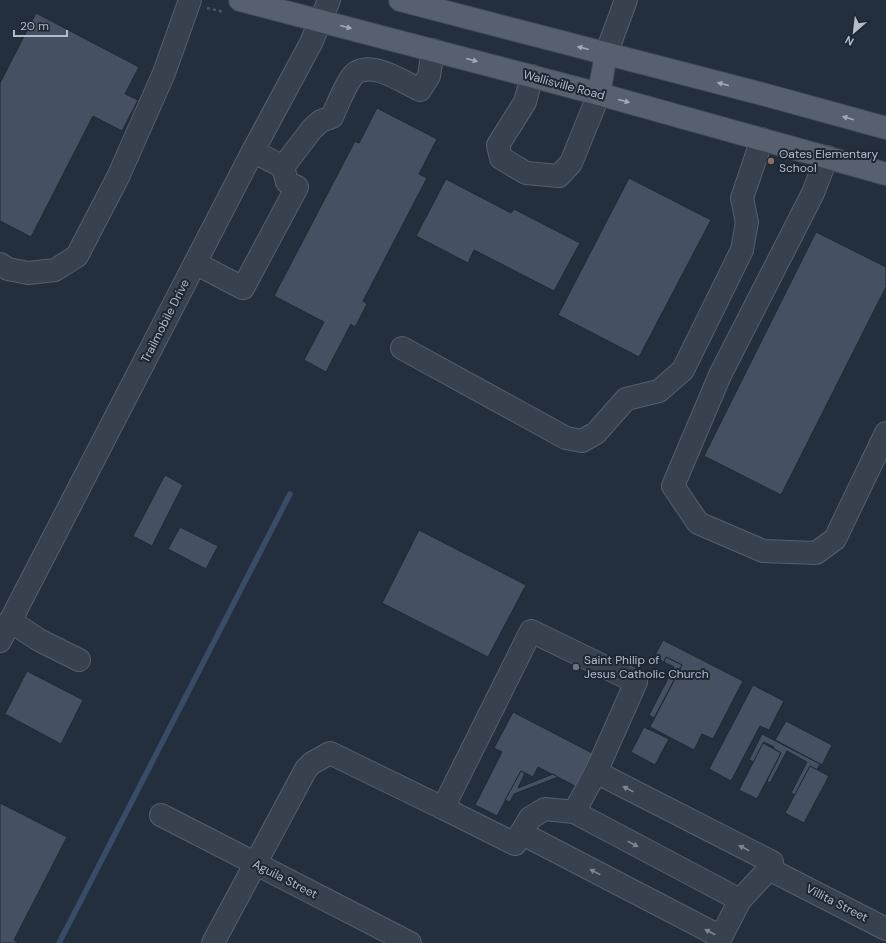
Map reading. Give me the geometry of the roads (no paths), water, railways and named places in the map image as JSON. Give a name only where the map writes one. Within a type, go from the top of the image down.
[{"type":"main road","name":"Wallisville Road","points":[[240,0],[280,5],[321,20],[599,94],[886,174]]},
{"type":"main road","points":[[400,0],[766,94],[886,128]]},
{"type":"main road","points":[[599,94],[606,54]]},
{"type":"street","points":[[0,264],[8,269],[28,273],[55,270],[77,256],[118,177],[164,72],[190,0]]},
{"type":"street","name":"Trailmobile Drive","points":[[0,641],[253,151],[311,42],[329,0]]},
{"type":"street","points":[[606,54],[626,0]]},
{"type":"street","points":[[283,167],[312,129],[321,121],[332,117],[351,78],[356,72],[368,69],[380,70],[420,90],[429,76],[433,50]]},
{"type":"street","points":[[532,76],[525,102],[498,144],[501,158],[526,173],[559,176],[571,163],[599,94]]},
{"type":"street","points":[[402,348],[566,438],[582,441],[596,433],[626,399],[659,391],[682,370],[742,250],[747,222],[742,198],[762,139]]},
{"type":"street","points":[[195,263],[244,288],[297,188],[287,182],[283,167],[253,151]]},
{"type":"street","points":[[827,157],[812,193],[720,375],[673,486],[698,523],[764,551],[816,553],[835,539],[886,433]]},
{"type":"street","points":[[10,621],[39,640],[79,660]]},
{"type":"street","points":[[443,808],[532,631],[636,682],[596,772],[574,812]]},
{"type":"street","points":[[213,943],[306,769],[312,763],[330,753],[515,844],[530,818],[545,809],[574,812],[740,900]]},
{"type":"street","points":[[522,833],[721,937],[740,900],[778,873],[772,862],[596,772]]},
{"type":"street","name":"Aguila Street","points":[[161,814],[410,943]]},
{"type":"street","name":"Villita Street","points":[[778,873],[886,929]]},
{"type":"waterway","points":[[59,943],[290,494]]},
{"type":"place","name":"Oates Elementary School","points":[[771,161]]},
{"type":"place","name":"Saint Philip of Jesus Catholic Church","points":[[576,667]]}]
